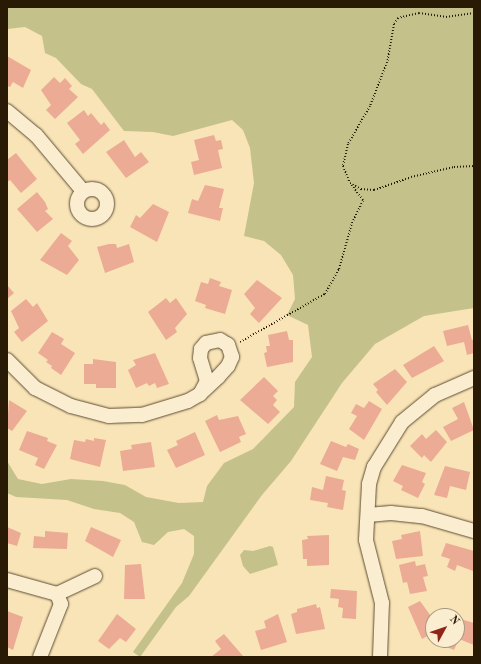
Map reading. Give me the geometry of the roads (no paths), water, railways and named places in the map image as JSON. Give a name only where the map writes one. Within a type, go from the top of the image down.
[{"type":"street","points":[[7,111],[36,135],[83,191]]},
{"type":"street","points":[[7,360],[35,388],[52,398],[71,406],[109,416],[156,413],[188,401],[200,394],[228,366],[232,357],[229,348],[220,340],[212,340],[201,350],[200,358],[207,381],[200,394]]},
{"type":"street","points":[[380,657],[382,603],[366,540],[369,484],[374,467],[402,422],[435,395],[474,378]]},
{"type":"street","points":[[368,515],[391,513],[422,516],[474,531]]},
{"type":"street","points":[[7,580],[57,594],[95,576]]},
{"type":"street","points":[[40,657],[61,604],[57,594]]}]
